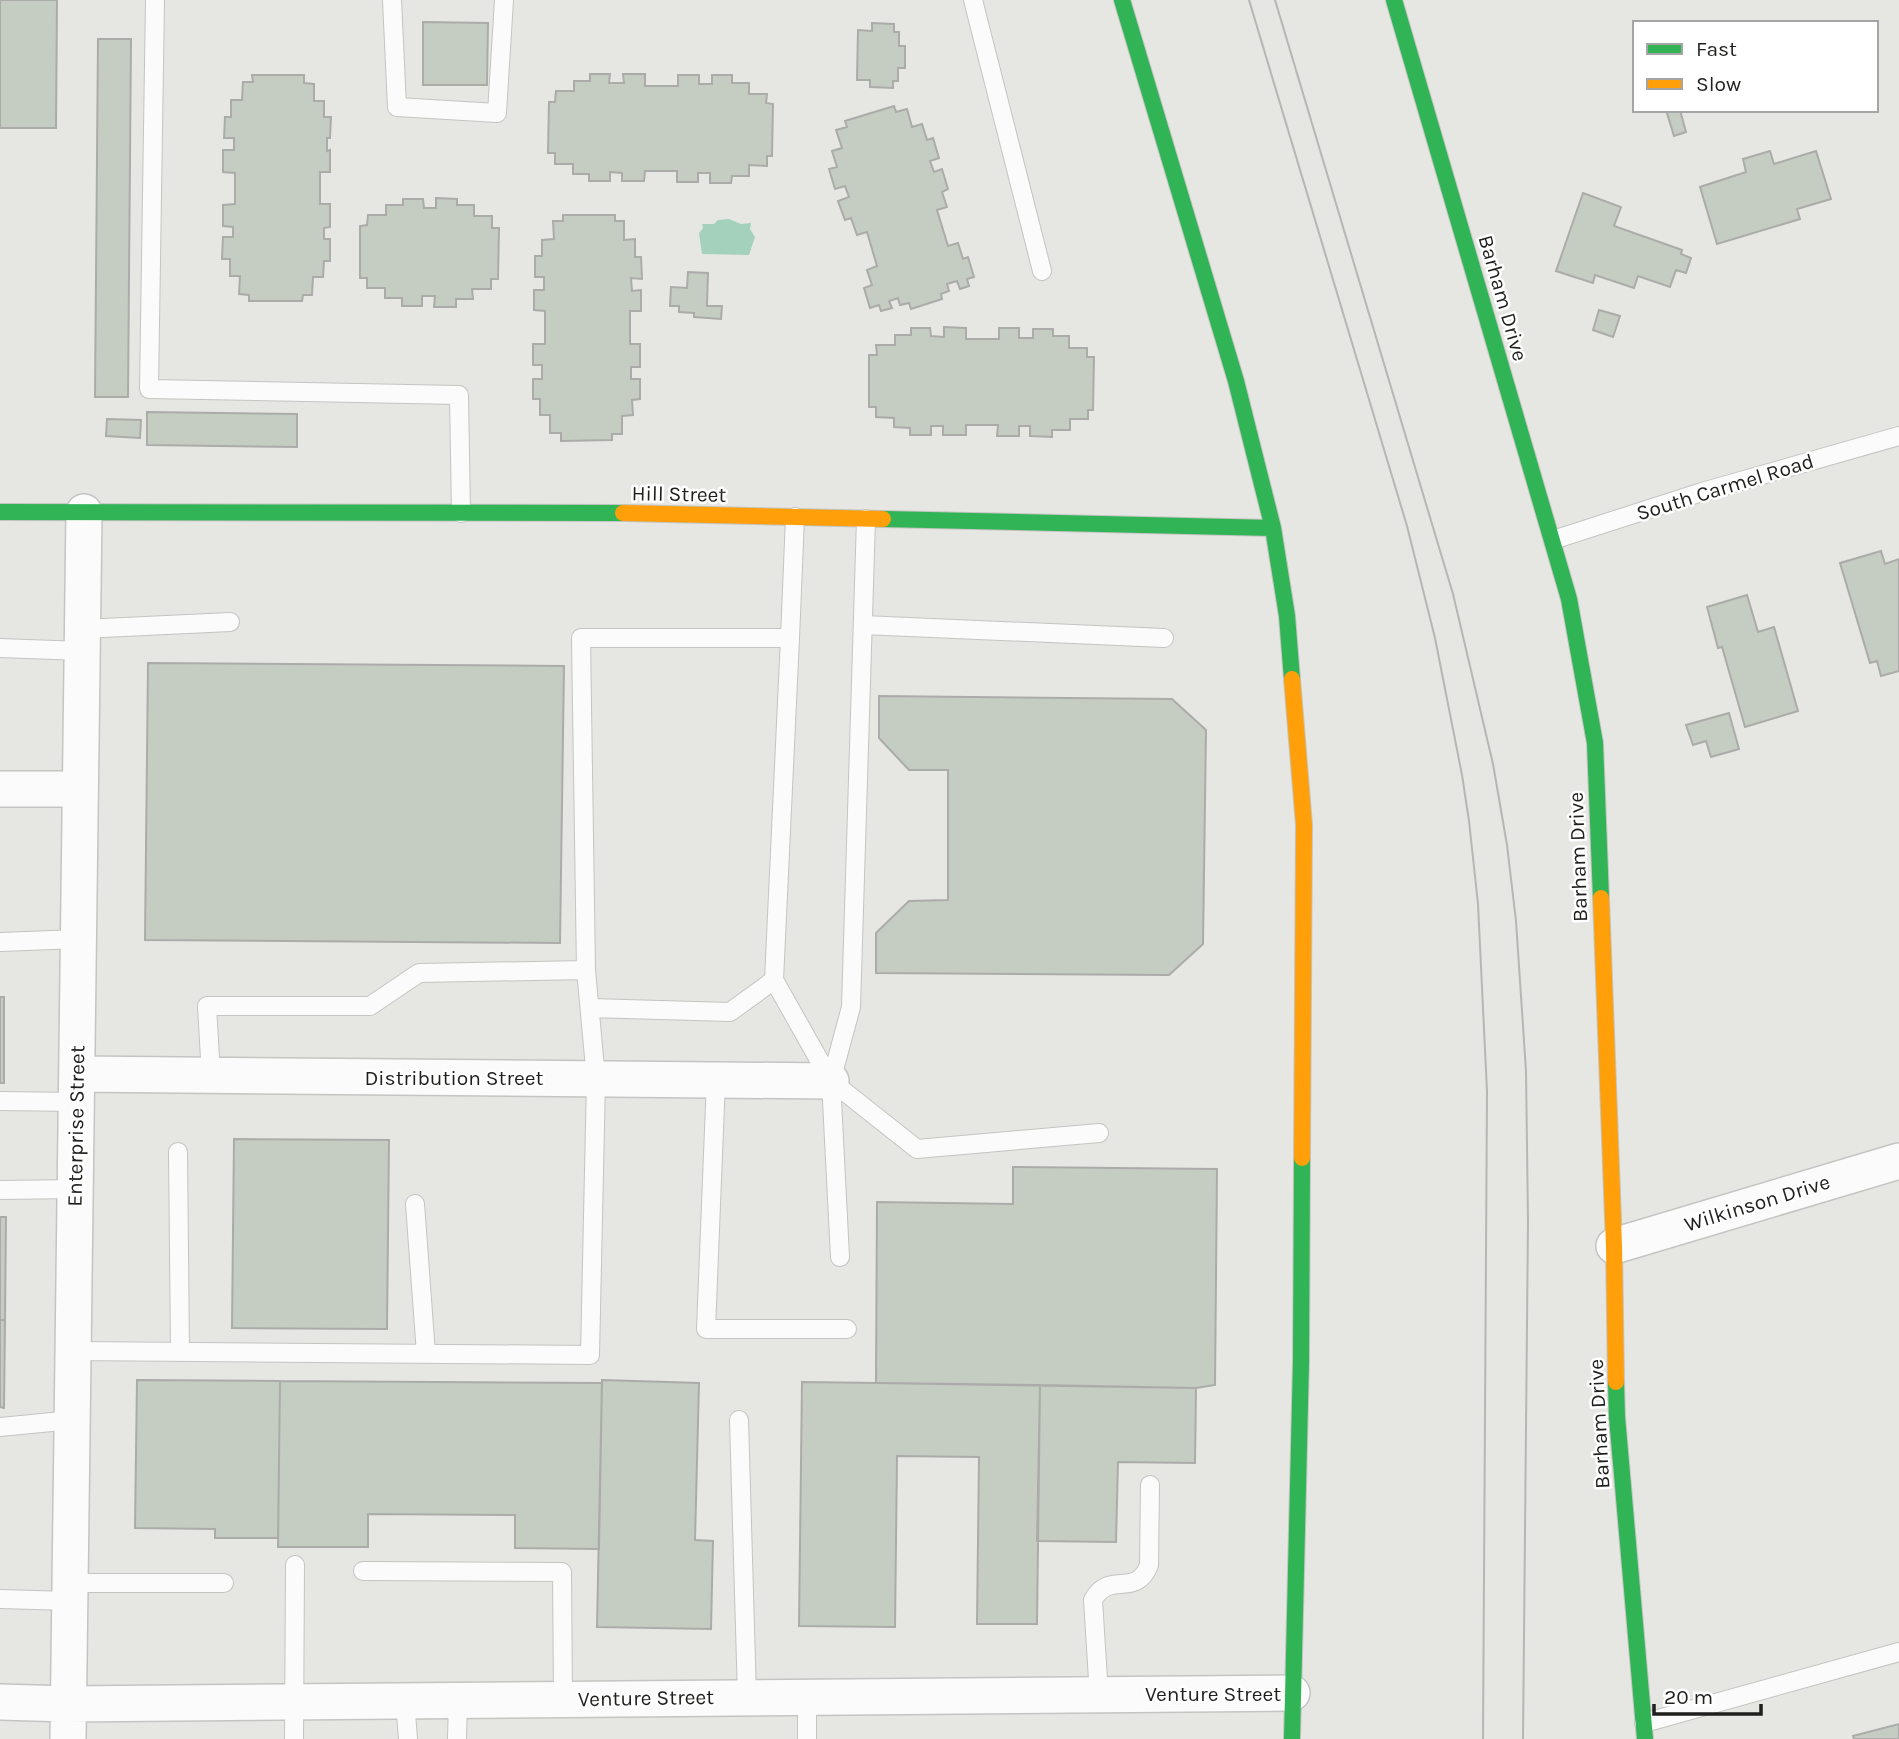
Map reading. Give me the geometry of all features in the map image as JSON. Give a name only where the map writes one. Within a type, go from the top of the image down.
[{"type":"street","points":[[1122,0],[1236,381],[1273,528],[1287,616],[1304,825],[1301,1361],[1292,1739]]},
{"type":"street","name":"Barham Drive","points":[[1394,0],[1569,599],[1595,743],[1614,1246],[1617,1417],[1644,1731]]},
{"type":"street","name":"Hill Street","points":[[0,512],[602,513],[1273,528]]},
{"type":"street","name":"Enterprise Street","points":[[68,1739],[84,512]]},
{"type":"street","points":[[0,789],[79,789]]},
{"type":"street","name":"Distribution Street","points":[[76,1088],[211,1076],[831,1081]]},
{"type":"street","name":"Wilkinson Drive","points":[[1614,1246],[1899,1161]]},
{"type":"street","name":"Venture Street","points":[[0,1702],[68,1704],[1293,1693]]},
{"type":"lane","points":[[155,0],[149,389],[459,394],[461,513]]},
{"type":"lane","points":[[392,0],[397,107],[497,113],[504,0]]},
{"type":"lane","points":[[973,0],[1042,271]]},
{"type":"lane","name":"South Carmel Road","points":[[1553,540],[1702,492],[1899,436]]},
{"type":"lane","points":[[795,517],[774,980],[831,1081],[917,1149],[1099,1133]]},
{"type":"lane","points":[[840,1257],[831,1081],[851,1007],[866,519]]},
{"type":"lane","points":[[0,648],[230,622]]},
{"type":"lane","points":[[863,625],[1164,638]]},
{"type":"lane","points":[[73,1351],[590,1355],[596,1079],[586,970],[582,638],[790,638]]},
{"type":"lane","points":[[0,942],[78,939]]},
{"type":"lane","points":[[211,1076],[207,1006],[369,1006],[419,973],[586,970]]},
{"type":"lane","points":[[590,1008],[730,1012],[774,980]]},
{"type":"lane","points":[[716,1080],[706,1329],[847,1329]]},
{"type":"lane","points":[[0,1101],[76,1088]]},
{"type":"lane","points":[[178,1152],[180,1352]]},
{"type":"lane","points":[[0,1190],[75,1189]]},
{"type":"lane","points":[[415,1204],[426,1354]]},
{"type":"lane","points":[[0,1427],[72,1420]]},
{"type":"lane","points":[[739,1420],[747,1697]]},
{"type":"lane","points":[[1098,1695],[1093,1600],[1098,1590],[1136,1582],[1145,1576],[1149,1565],[1150,1485]]},
{"type":"lane","points":[[294,1739],[295,1565]]},
{"type":"lane","points":[[363,1570],[562,1572],[563,1699]]},
{"type":"lane","points":[[0,1599],[224,1583]]},
{"type":"lane","points":[[1644,1731],[1899,1652]]},
{"type":"lane","points":[[807,1697],[807,1739]]},
{"type":"lane","points":[[457,1739],[458,1700]]},
{"type":"lane","points":[[405,1701],[408,1739]]},
{"type":"shaded area","points":[[729,219],[741,224],[751,223],[750,229],[755,237],[749,255],[702,254],[699,233],[703,228],[702,224],[714,224],[718,220]]},
{"type":"building","points":[[0,0],[57,0],[56,128],[0,128]]},
{"type":"building","points":[[423,22],[488,23],[487,85],[423,85]]},
{"type":"building","points":[[872,23],[894,24],[894,32],[899,32],[899,46],[905,46],[905,68],[898,68],[898,81],[893,81],[893,88],[870,87],[870,80],[857,80],[858,30],[872,31]]},
{"type":"building","points":[[98,39],[131,39],[128,397],[95,397]]},
{"type":"building","points":[[590,74],[610,74],[609,83],[624,83],[623,74],[645,74],[645,86],[678,86],[678,75],[699,75],[699,84],[712,84],[712,75],[732,75],[732,83],[749,83],[749,94],[767,94],[766,103],[773,104],[772,156],[767,156],[767,166],[749,165],[749,176],[732,176],[731,183],[710,183],[710,173],[698,173],[698,182],[677,182],[677,171],[645,171],[644,181],[622,181],[622,173],[610,172],[610,181],[589,181],[589,174],[573,174],[573,164],[555,164],[555,153],[548,153],[549,102],[555,102],[556,91],[574,91],[574,81],[590,81]]},
{"type":"building","points":[[252,75],[304,75],[304,83],[314,84],[314,101],[324,101],[324,117],[331,117],[330,138],[327,138],[330,172],[320,172],[320,204],[330,204],[330,227],[324,228],[324,239],[330,239],[330,261],[324,261],[323,277],[313,277],[312,295],[303,295],[302,301],[249,301],[249,295],[239,294],[240,276],[230,276],[230,259],[222,259],[223,237],[233,237],[233,227],[223,226],[223,205],[235,204],[235,173],[223,172],[223,150],[234,150],[234,138],[224,138],[225,117],[231,117],[231,100],[242,100],[243,82],[253,82]]},
{"type":"building","points":[[894,106],[896,112],[907,109],[912,127],[922,124],[927,140],[933,138],[939,158],[930,161],[934,172],[942,169],[948,189],[942,192],[947,207],[937,210],[948,246],[958,243],[963,259],[968,257],[974,277],[967,279],[969,286],[960,289],[957,281],[947,284],[949,291],[941,294],[942,299],[911,309],[909,303],[900,305],[898,298],[889,301],[892,308],[881,311],[879,305],[870,308],[864,288],[872,285],[867,270],[877,266],[867,232],[857,235],[851,218],[845,220],[838,201],[849,197],[845,186],[835,189],[829,169],[837,167],[832,151],[842,148],[836,130],[847,127],[845,121]]},
{"type":"building","points":[[1667,112],[1681,112],[1686,132],[1674,136]]},
{"type":"building","points":[[1770,151],[1774,164],[1816,151],[1831,199],[1797,209],[1800,219],[1717,244],[1700,187],[1746,172],[1743,159]]},
{"type":"building","points":[[1583,193],[1621,207],[1614,226],[1682,250],[1681,254],[1691,258],[1686,273],[1676,270],[1670,287],[1638,276],[1634,288],[1595,275],[1593,283],[1556,271]]},
{"type":"building","points":[[436,198],[457,199],[457,205],[474,205],[474,216],[492,216],[492,228],[499,228],[498,279],[491,279],[491,289],[472,289],[473,299],[456,299],[456,307],[434,307],[435,296],[422,296],[422,306],[402,306],[402,298],[385,298],[385,288],[367,288],[367,278],[360,278],[360,226],[367,225],[368,215],[386,215],[386,205],[403,205],[403,199],[423,199],[424,208],[436,208]]},
{"type":"building","points":[[563,215],[615,215],[615,221],[624,221],[624,240],[635,239],[635,257],[641,257],[642,279],[631,278],[632,291],[641,290],[641,311],[630,311],[630,344],[640,344],[640,367],[631,367],[631,379],[640,379],[640,399],[632,400],[633,415],[622,416],[622,434],[612,434],[612,440],[561,441],[561,433],[550,433],[550,415],[540,415],[540,399],[533,399],[533,379],[542,379],[542,365],[533,365],[533,344],[545,344],[545,311],[534,310],[534,290],[544,290],[544,277],[535,277],[535,256],[542,256],[542,240],[554,239],[553,221],[563,221]]},
{"type":"building","points":[[688,272],[708,273],[707,306],[722,306],[721,319],[694,317],[694,313],[679,312],[679,306],[670,306],[671,287],[687,288]]},
{"type":"building","points":[[1599,310],[1620,316],[1613,337],[1593,330]]},
{"type":"building","points":[[944,327],[966,328],[966,339],[999,339],[999,328],[1019,328],[1019,338],[1033,338],[1033,329],[1053,329],[1053,336],[1069,336],[1069,348],[1087,348],[1087,357],[1094,357],[1093,410],[1088,410],[1088,419],[1070,419],[1070,430],[1052,430],[1052,437],[1030,436],[1030,426],[1019,426],[1019,436],[997,436],[998,425],[966,425],[966,435],[943,435],[943,426],[931,426],[931,435],[910,435],[910,428],[894,427],[894,418],[876,417],[876,407],[869,407],[869,355],[877,355],[876,345],[895,345],[895,335],[911,335],[911,328],[930,328],[931,336],[944,337]]},
{"type":"building","points":[[147,412],[297,414],[297,447],[147,445]]},
{"type":"building","points":[[107,419],[141,420],[140,438],[106,436]]},
{"type":"building","points":[[1881,551],[1885,564],[1899,559],[1899,671],[1881,676],[1877,661],[1870,663],[1840,563]]},
{"type":"building","points":[[1747,595],[1758,632],[1774,627],[1798,711],[1745,727],[1722,647],[1718,648],[1707,607]]},
{"type":"building","points":[[148,663],[564,666],[560,943],[145,940]]},
{"type":"building","points":[[879,696],[1172,699],[1206,730],[1203,944],[1169,975],[876,973],[876,933],[909,901],[948,900],[948,770],[909,770],[879,738]]},
{"type":"building","points":[[1729,713],[1739,749],[1711,757],[1706,741],[1693,745],[1686,725]]},
{"type":"building","points":[[0,997],[4,997],[4,1083],[0,1083]]},
{"type":"building","points":[[234,1139],[389,1140],[387,1329],[232,1328]]},
{"type":"building","points":[[1013,1167],[1217,1169],[1215,1385],[1196,1388],[876,1383],[877,1202],[1013,1204]]},
{"type":"building","points":[[0,1217],[6,1217],[5,1320],[0,1320]]},
{"type":"building","points":[[0,1320],[5,1320],[4,1408],[0,1407]]},
{"type":"building","points":[[137,1380],[280,1381],[278,1538],[215,1538],[215,1529],[135,1528]]},
{"type":"building","points":[[602,1380],[699,1383],[695,1540],[713,1541],[711,1629],[597,1627]]},
{"type":"building","points":[[280,1381],[602,1383],[599,1549],[515,1548],[515,1515],[368,1514],[368,1547],[278,1547]]},
{"type":"building","points":[[802,1382],[1040,1385],[1037,1624],[977,1624],[979,1457],[897,1456],[895,1627],[799,1626]]},
{"type":"building","points":[[1040,1385],[1196,1388],[1195,1463],[1118,1462],[1116,1542],[1037,1541]]},
{"type":"building","points":[[1899,1724],[1899,1739],[1854,1739],[1853,1736]]},
{"type":"tram line","points":[[1249,0],[1407,526],[1435,638],[1469,821],[1478,904],[1487,1091],[1483,1739]]},
{"type":"tram line","points":[[1275,0],[1453,594],[1493,764],[1507,845],[1516,921],[1526,1071],[1528,1221],[1523,1739]]},
{"type":"traffic: fast","points":[[1122,0],[1236,381],[1273,528],[1287,616],[1292,679]]},
{"type":"traffic: fast","points":[[1394,0],[1569,599],[1595,743],[1601,898]]},
{"type":"traffic: fast","points":[[0,512],[623,513]]},
{"type":"traffic: fast","points":[[883,519],[1273,528]]},
{"type":"traffic: fast","points":[[1292,1739],[1301,1361],[1302,1158]]},
{"type":"traffic: fast","points":[[1616,1382],[1645,1739]]},
{"type":"traffic: slow","points":[[623,513],[883,519]]},
{"type":"traffic: slow","points":[[1292,679],[1304,825],[1302,1158]]},
{"type":"traffic: slow","points":[[1601,898],[1614,1246],[1616,1382]]}]
